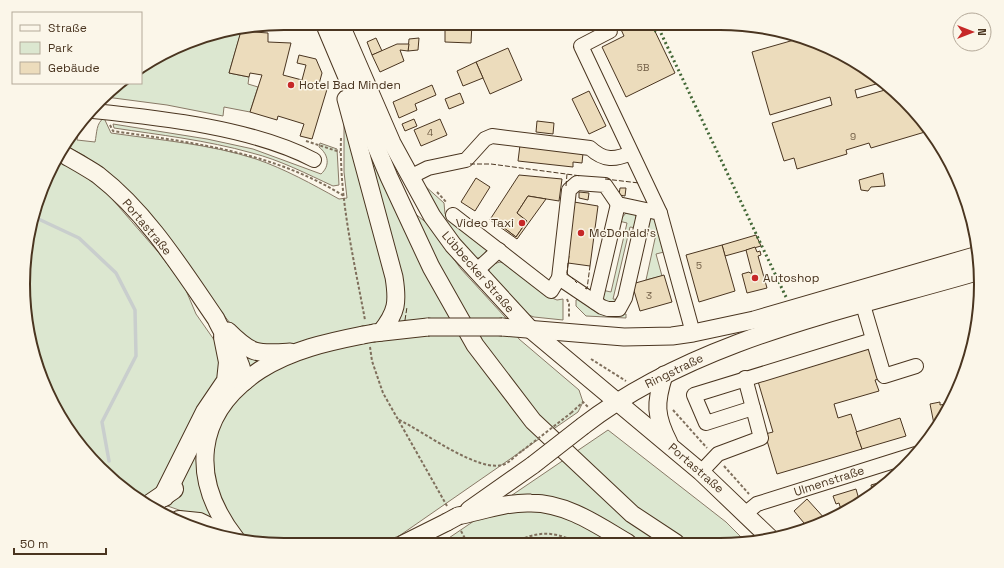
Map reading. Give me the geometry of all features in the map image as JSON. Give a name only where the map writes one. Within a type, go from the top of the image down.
[{"type":"highway","points":[[156,501],[206,412],[227,381],[229,362],[224,337]]},
{"type":"highway","points":[[156,501],[172,489],[189,470],[210,428]]},
{"type":"main road","points":[[326,30],[389,176],[428,260],[475,344],[533,421],[632,514],[668,538]]},
{"type":"main road","name":"Lübbecker Straße","points":[[343,30],[392,144],[432,216],[453,245],[530,329],[616,402]]},
{"type":"main road","points":[[330,40],[394,277],[397,305],[394,315],[370,333]]},
{"type":"main road","name":"Portastraße","points":[[65,155],[97,174],[137,212],[164,245],[216,319],[240,343],[254,352],[300,351]]},
{"type":"main road","points":[[231,532],[216,510],[209,494],[205,474],[205,456],[210,428],[225,401],[244,382],[266,367],[300,351],[370,333],[428,327],[502,327],[624,338],[672,336],[754,320],[972,257]]},
{"type":"main road","name":"Ringstraße","points":[[416,538],[454,520],[533,465],[616,402],[664,374],[751,338],[973,272]]},
{"type":"main road","name":"Portastraße","points":[[216,319],[224,337],[241,364],[244,382]]},
{"type":"main road","points":[[664,374],[656,406],[661,428],[670,446]]},
{"type":"main road","name":"Portastraße","points":[[616,402],[701,472],[746,513],[766,534]]},
{"type":"main road","points":[[454,520],[516,503],[532,502],[549,505],[584,517],[620,538]]},
{"type":"street","points":[[610,30],[581,46],[660,213],[693,333]]},
{"type":"street","points":[[98,112],[150,117],[237,133],[276,144],[314,160]]},
{"type":"street","points":[[410,177],[428,168],[466,160],[485,140],[492,136],[590,148],[599,156],[618,159],[631,152]]},
{"type":"street","points":[[453,215],[551,291],[559,278],[568,195],[573,185],[583,182],[605,185],[618,204],[660,213]]},
{"type":"street","points":[[595,302],[618,204]]},
{"type":"street","points":[[559,278],[602,307],[615,310],[619,309],[624,303],[645,210]]},
{"type":"street","points":[[476,271],[499,250]]},
{"type":"street","points":[[863,305],[884,376],[916,366]]},
{"type":"street","points":[[753,408],[706,423],[694,395],[745,378],[873,340]]},
{"type":"street","points":[[701,472],[718,454],[761,438],[745,378]]},
{"type":"street","name":"Ulmenstraße","points":[[746,513],[757,504],[906,457]]},
{"type":"path","points":[[109,113],[111,128],[113,131],[198,143],[252,155],[292,169],[344,196],[370,333],[372,361],[383,393],[464,538]]},
{"type":"path","points":[[316,144],[340,152]]},
{"type":"path","points":[[398,419],[455,453],[480,463],[494,465],[504,464],[571,413]]},
{"type":"path","points":[[522,538],[544,533],[563,535],[569,538]]},
{"type":"green space","points":[[240,34],[229,73],[249,77],[248,84],[258,87],[250,112],[224,107],[223,116],[167,105],[111,98],[127,84],[142,84],[142,74],[172,56],[202,43]]},
{"type":"green space","points":[[344,109],[362,126],[388,192],[428,224],[461,269],[505,317],[519,339],[579,390],[583,402],[578,412],[399,536],[393,538],[284,538],[251,536],[234,533],[216,523],[151,500],[129,486],[104,464],[82,439],[64,411],[43,366],[32,317],[30,284],[32,251],[43,202],[63,159],[106,192],[159,253],[185,288],[196,314],[217,344],[241,337],[128,193],[85,156],[70,148],[78,136],[77,140],[95,142],[98,125],[104,118],[111,133],[184,143],[239,154],[277,167],[309,182],[339,199],[347,198],[344,172]]},
{"type":"green space","points":[[113,124],[207,139],[253,149],[321,174],[326,168],[327,160],[325,153],[319,147],[320,143],[337,149],[339,185],[333,186],[283,163],[235,148],[114,128]]},
{"type":"green space","points":[[424,185],[444,203],[445,214],[487,250],[482,257],[474,259],[438,213]]},
{"type":"green space","points":[[626,213],[634,213],[636,216],[636,228],[630,227],[613,299],[620,300],[606,305],[602,297],[602,290],[611,292],[627,223],[619,221]]},
{"type":"green space","points":[[648,219],[655,219],[664,252],[656,254],[662,276],[646,280],[656,234],[647,231]]},
{"type":"green space","points":[[500,262],[508,264],[552,298],[557,300],[563,299],[563,320],[534,317],[526,314],[488,275],[489,269]]},
{"type":"green space","points":[[578,299],[598,312],[626,314],[626,318],[586,316],[576,306],[576,300]]},
{"type":"green space","points":[[608,430],[726,522],[741,537],[720,538],[449,538]]},
{"type":"building","points":[[445,30],[472,30],[471,43],[445,42]]},
{"type":"building","points":[[621,30],[654,30],[675,73],[626,97],[602,47],[624,36]]},
{"type":"building","name":"Hotel Bad Minden","points":[[251,32],[268,33],[268,42],[291,43],[283,75],[302,80],[306,65],[297,63],[299,55],[316,59],[322,73],[319,84],[328,86],[312,139],[300,136],[304,124],[278,116],[277,120],[250,112],[262,75],[250,73],[249,77],[229,73],[240,34]]},
{"type":"building","points":[[376,38],[382,51],[372,55],[367,42]]},
{"type":"building","points":[[419,38],[418,50],[408,51],[409,39]]},
{"type":"building","points":[[792,41],[817,49],[847,64],[877,84],[855,90],[857,98],[884,90],[900,104],[924,132],[871,148],[869,143],[846,150],[847,154],[797,169],[794,158],[784,161],[772,123],[832,105],[830,97],[770,115],[752,52]]},
{"type":"building","points":[[397,44],[409,44],[408,51],[400,50],[404,61],[380,72],[372,55]]},
{"type":"building","points":[[508,48],[522,80],[490,94],[476,62]]},
{"type":"building","points":[[476,62],[483,78],[463,86],[457,71]]},
{"type":"building","points":[[432,85],[436,95],[415,104],[417,110],[399,118],[393,102]]},
{"type":"building","points":[[589,91],[606,126],[589,134],[572,99]]},
{"type":"building","points":[[460,93],[464,103],[449,109],[445,99]]},
{"type":"building","points":[[414,119],[417,126],[405,131],[402,124]]},
{"type":"building","points":[[440,119],[447,135],[421,146],[414,130]]},
{"type":"building","points":[[537,121],[554,123],[553,134],[536,132]]},
{"type":"building","points":[[520,145],[583,153],[582,163],[573,162],[573,167],[518,161]]},
{"type":"building","points":[[883,173],[885,186],[871,187],[868,191],[861,190],[859,180]]},
{"type":"building","points":[[519,175],[562,179],[559,201],[528,196],[517,213],[527,221],[516,237],[491,218]]},
{"type":"building","points":[[476,178],[490,187],[475,211],[461,202]]},
{"type":"building","points":[[620,188],[626,188],[625,196],[619,195]]},
{"type":"building","points":[[579,192],[589,193],[588,200],[579,198]]},
{"type":"building","points":[[528,196],[546,199],[517,239],[490,220],[491,218],[516,237],[527,221],[517,213]]},
{"type":"building","name":"McDonald's","points":[[574,202],[598,206],[590,266],[568,263],[569,256],[565,255]]},
{"type":"building","points":[[756,235],[761,246],[725,256],[722,245]]},
{"type":"building","points":[[722,245],[735,291],[699,302],[686,255]]},
{"type":"building","points":[[755,247],[757,252],[760,251],[761,255],[758,256],[767,288],[747,293],[742,274],[749,272],[752,273],[746,250]]},
{"type":"building","points":[[664,275],[672,302],[640,311],[632,284]]},
{"type":"building","points":[[869,345],[879,379],[875,380],[879,391],[834,404],[838,418],[851,414],[862,449],[777,474],[765,434],[773,432],[757,378]]},
{"type":"building","points":[[940,402],[940,405],[944,404],[933,421],[930,404]]},
{"type":"building","points":[[900,418],[906,436],[862,449],[856,432]]},
{"type":"building","points":[[878,483],[872,488],[871,485]]},
{"type":"building","points":[[856,489],[858,497],[840,508],[839,503],[836,504],[833,496]]},
{"type":"building","points":[[807,499],[823,516],[805,524],[794,511]]},
{"type":"waterway","points":[[39,219],[79,238],[116,273],[135,310],[136,356],[102,422],[109,461]]},
{"type":"hedge","points":[[659,30],[786,297]]},
{"type":"fence","points":[[470,164],[491,164],[581,176]]},
{"type":"fence","points":[[566,186],[567,174]]},
{"type":"fence","points":[[605,179],[639,183]]},
{"type":"fence","points":[[568,263],[567,273],[577,283]]},
{"type":"fence","points":[[585,288],[587,289],[590,266]]},
{"type":"fence","points":[[405,320],[407,307]]},
{"type":"place","name":"Hotel Bad Minden","points":[[291,85]]},
{"type":"place","name":"Video Taxi","points":[[522,223]]},
{"type":"place","name":"McDonald's","points":[[581,233]]},
{"type":"place","name":"Autoshop","points":[[755,278]]}]
